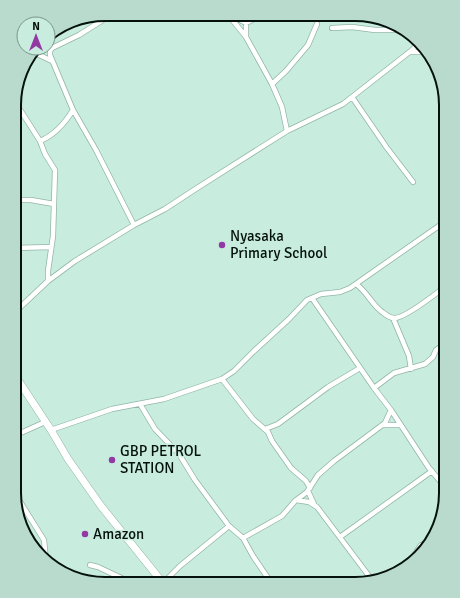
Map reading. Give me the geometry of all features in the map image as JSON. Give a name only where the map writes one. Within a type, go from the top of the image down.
[{"type":"main road","points":[[21,391],[45,422],[68,459],[101,506],[158,577]]},
{"type":"street","points":[[101,21],[80,35],[52,48],[50,55],[73,110],[96,150],[134,225]]},
{"type":"street","points":[[233,21],[246,37],[272,84],[282,107],[287,131]]},
{"type":"street","points":[[242,21],[246,23]]},
{"type":"street","points":[[246,23],[250,21]]},
{"type":"street","points":[[246,23],[246,37]]},
{"type":"street","points":[[272,84],[286,71],[308,45],[317,24]]},
{"type":"street","points":[[332,28],[352,26],[370,29],[388,27]]},
{"type":"street","points":[[21,306],[48,281],[88,253],[134,225],[165,209],[287,131],[343,104],[416,46]]},
{"type":"street","points":[[410,52],[420,52]]},
{"type":"street","points":[[41,56],[52,61]]},
{"type":"street","points":[[352,97],[387,148],[413,182]]},
{"type":"street","points":[[40,141],[49,138],[56,132],[73,110]]},
{"type":"street","points":[[21,111],[40,141],[45,154],[55,170],[48,281]]},
{"type":"street","points":[[21,200],[31,200],[54,204]]},
{"type":"street","points":[[50,430],[112,409],[164,399],[222,379],[234,371],[289,320],[304,303],[325,293],[345,290],[356,284],[439,226]]},
{"type":"street","points":[[21,248],[51,247]]},
{"type":"street","points":[[356,284],[368,295],[380,310],[389,317],[393,318],[411,311],[439,291]]},
{"type":"street","points":[[312,298],[439,480]]},
{"type":"street","points":[[393,318],[409,356],[411,369]]},
{"type":"street","points":[[374,388],[394,373],[425,364],[433,357],[436,350],[439,348]]},
{"type":"street","points":[[265,429],[278,424],[328,387],[360,368]]},
{"type":"street","points":[[222,379],[242,408],[268,432],[275,446],[291,468],[303,478],[309,489],[314,504],[369,576]]},
{"type":"street","points":[[140,404],[155,428],[179,454],[195,480],[229,526],[244,538],[253,556],[267,577]]},
{"type":"street","points":[[244,538],[282,516],[296,500],[309,489],[318,475],[334,461],[383,425],[390,410]]},
{"type":"street","points":[[21,433],[45,422]]},
{"type":"street","points":[[383,425],[400,425]]},
{"type":"street","points":[[340,537],[432,471]]},
{"type":"street","points":[[296,500],[314,504]]},
{"type":"street","points":[[22,505],[44,540],[45,552]]},
{"type":"street","points":[[169,577],[180,566],[229,526]]},
{"type":"street","points":[[90,565],[119,577]]},
{"type":"place","name":"Nyasaka Primary School","points":[[222,245]]},
{"type":"place","name":"GBP PETROL STATION","points":[[112,460]]},
{"type":"place","name":"Amazon","points":[[85,534]]}]
